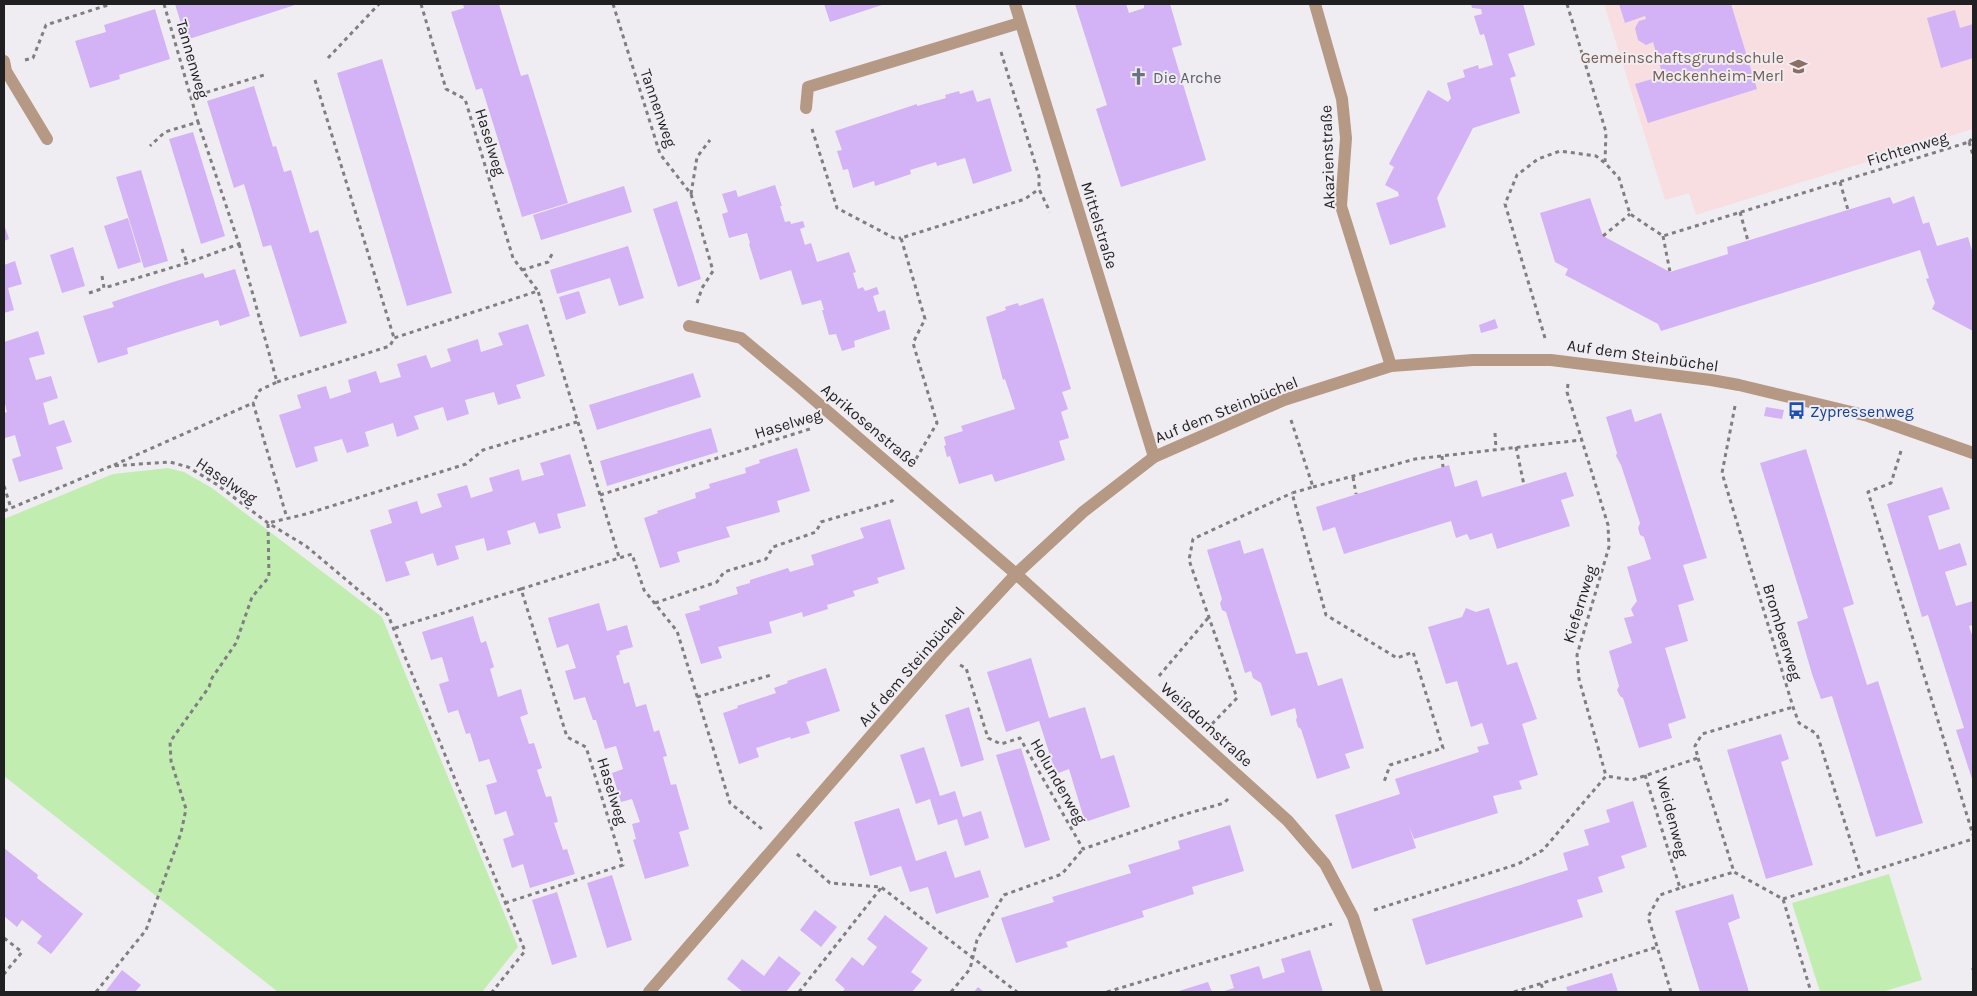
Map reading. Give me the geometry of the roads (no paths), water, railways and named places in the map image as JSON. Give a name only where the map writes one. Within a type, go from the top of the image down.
[{"type":"street","name":"Mittelstraße","points":[[1015,4],[1154,457]]},
{"type":"street","name":"Akazienstraße","points":[[1315,4],[1342,100],[1346,138],[1341,206],[1391,366]]},
{"type":"street","points":[[806,108],[808,87],[1020,23]]},
{"type":"street","points":[[5,64],[6,71],[47,138]]},
{"type":"street","name":"Aprikosenstraße","points":[[689,326],[741,338],[840,420],[1016,574]]},
{"type":"street","name":"Auf dem Steinbüchel","points":[[649,992],[941,655],[1016,574],[1083,512],[1154,457],[1284,400],[1391,366],[1490,359],[1569,361],[1711,380],[1739,386],[1868,416],[1973,452]]},
{"type":"street","name":"Weißdornstraße","points":[[1016,574],[1199,738],[1288,821],[1325,864],[1354,917],[1377,992]]},
{"type":"place","name":"Gemeinschaftsgrundschule Meckenheim-Merl","points":[[1798,66]]},
{"type":"place","name":"Die Arche","points":[[1139,77]]},
{"type":"place","name":"Zypressenweg","points":[[1796,411]]}]
